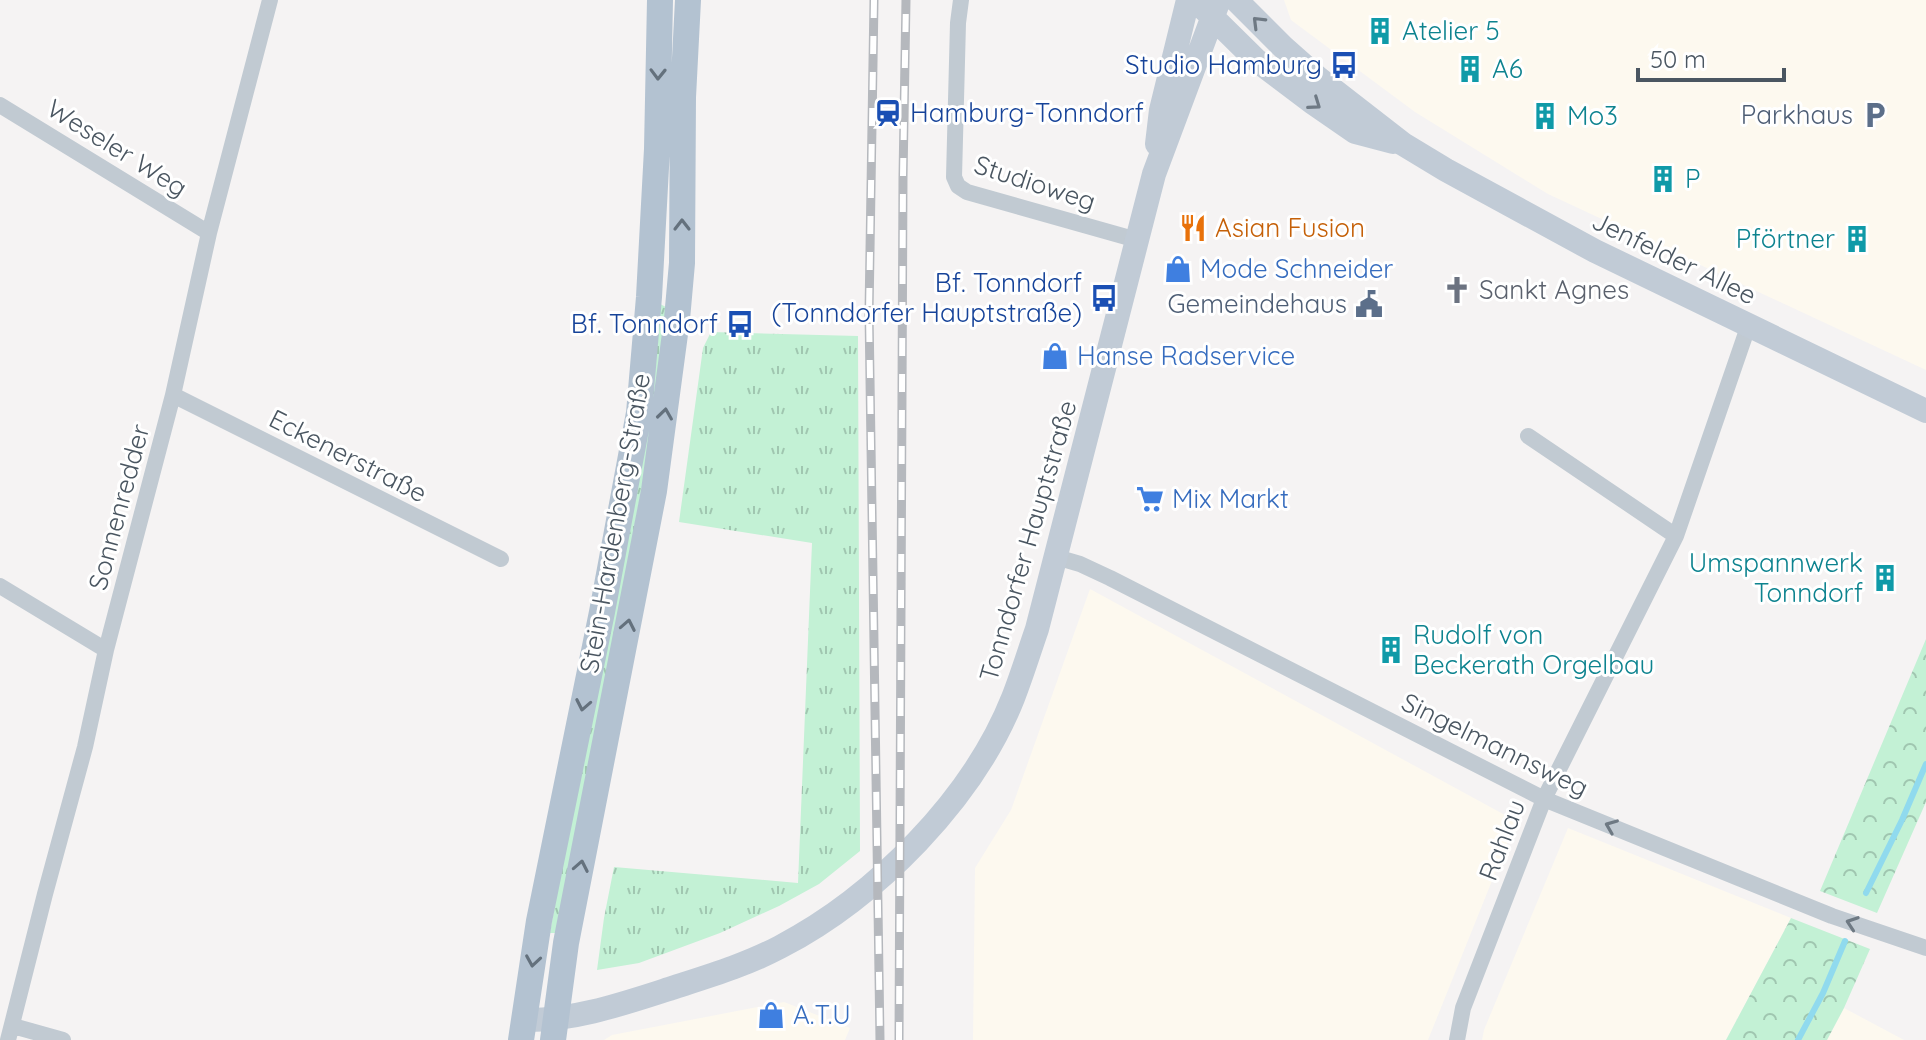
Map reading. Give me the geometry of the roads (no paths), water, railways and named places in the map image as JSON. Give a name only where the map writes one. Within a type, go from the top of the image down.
[{"type":"main road","name":"Stein-Hardenberg-Straße","points":[[523,1030],[539,921],[639,413],[657,149],[660,0]]},
{"type":"main road","name":"Stein-Hardenberg-Straße","points":[[554,1030],[566,943],[654,491],[675,335],[682,263],[683,97],[688,0]]},
{"type":"main road","name":"Tonndorfer Hauptstraße","points":[[1154,174],[1161,110],[1188,0]]},
{"type":"main road","name":"Jenfelder Allee","points":[[1195,0],[1216,9],[1256,60],[1355,132],[1403,144]]},
{"type":"main road","name":"Jenfelder Allee","points":[[1236,0],[1300,63],[1403,144],[1491,196],[1595,251],[1926,411]]},
{"type":"main road","name":"Tonndorfer Hauptstraße","points":[[523,1030],[554,1030],[780,948],[882,876],[952,801],[994,737],[1013,699],[1037,629],[1154,174],[1216,9]]},
{"type":"street","name":"Sonnenredder","points":[[63,1040],[10,1033],[85,747],[106,650],[173,395],[209,233],[270,0]]},
{"type":"street","name":"Studioweg","points":[[961,0],[954,129],[954,177],[958,186],[967,192],[1137,240]]},
{"type":"street","name":"Weseler Weg","points":[[0,105],[209,233]]},
{"type":"street","name":"Rahlau","points":[[1457,1040],[1463,1008],[1544,799],[1676,536],[1748,327]]},
{"type":"street","name":"Eckenerstraße","points":[[173,395],[501,559]]},
{"type":"street","points":[[1528,436],[1676,536]]},
{"type":"street","name":"Singelmannsweg","points":[[1056,557],[1110,578],[1544,799],[1832,916],[1926,948]]},
{"type":"street","points":[[0,586],[106,650]]},
{"type":"waterway","name":"Rahlau","points":[[1866,893],[1926,764]]},
{"type":"waterway","name":"Rahlau","points":[[1798,1040],[1823,993],[1845,941]]},
{"type":"railway","points":[[874,0],[869,313],[880,1040]]},
{"type":"railway","points":[[899,1040],[906,0]]},
{"type":"place","name":"Atelier 5","points":[[1380,31]]},
{"type":"place","name":"Studio Hamburg","points":[[1344,65]]},
{"type":"place","name":"A6","points":[[1470,69]]},
{"type":"place","name":"Hamburg-Tonndorf","points":[[888,113]]},
{"type":"place","name":"Parkhaus","points":[[1875,115]]},
{"type":"place","name":"Mo3","points":[[1545,116]]},
{"type":"place","name":"P","points":[[1663,179]]},
{"type":"place","name":"Asian Fusion","points":[[1193,228]]},
{"type":"place","name":"Pförtner","points":[[1857,239]]},
{"type":"place","name":"Mode Schneider","points":[[1178,269]]},
{"type":"place","name":"Sankt Agnes","points":[[1457,290]]},
{"type":"place","name":"Bf. Tonndorf (Tonndorfer Hauptstraße)","points":[[1104,298]]},
{"type":"place","name":"Gemeindehaus","points":[[1369,304]]},
{"type":"place","name":"Bf. Tonndorf","points":[[740,324]]},
{"type":"place","name":"Hanse Radservice","points":[[1055,356]]},
{"type":"place","name":"Mix Markt","points":[[1150,499]]},
{"type":"place","name":"Umspannwerk Tonndorf","points":[[1885,578]]},
{"type":"place","name":"Rudolf von Beckerath Orgelbau","points":[[1391,650]]},
{"type":"place","name":"A.T.U","points":[[771,1015]]}]
